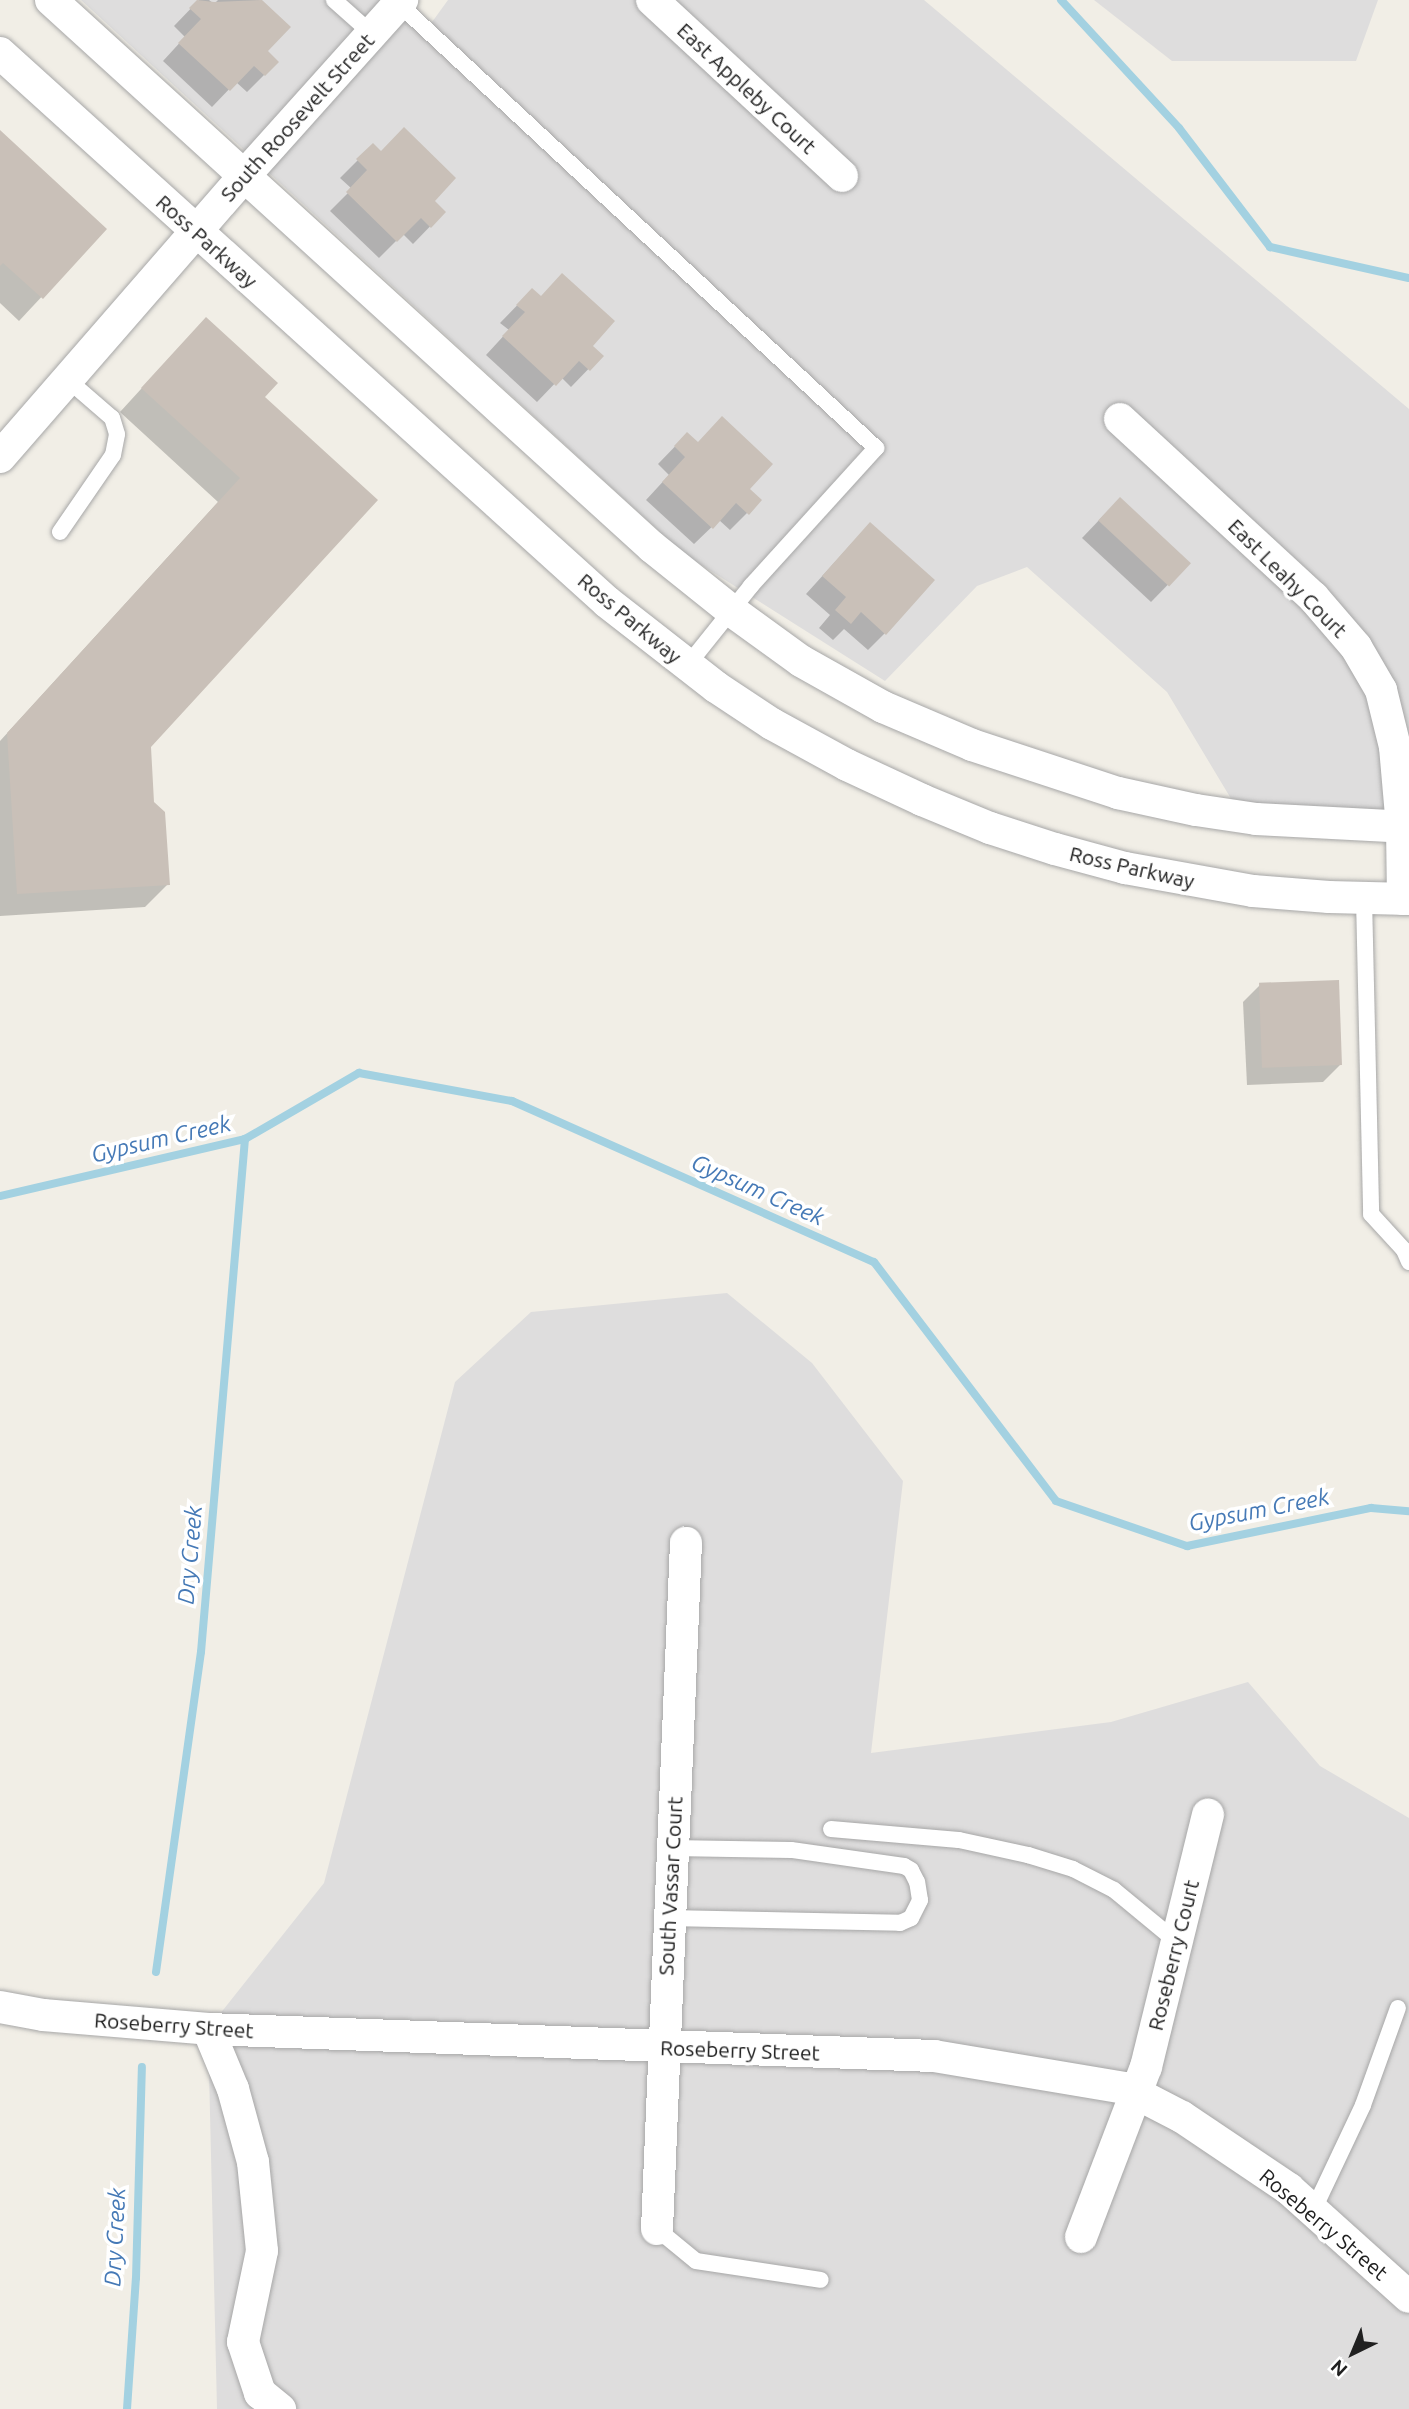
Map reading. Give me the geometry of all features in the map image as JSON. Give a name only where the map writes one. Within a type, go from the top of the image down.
[{"type":"street","points":[[51,0],[652,547],[732,611],[802,661],[883,708],[1043,771],[1196,810],[1256,819],[1406,827]]},
{"type":"street","name":"East Appleby Court","points":[[652,0],[842,176]]},
{"type":"street","name":"South Roosevelt Street","points":[[0,457],[244,176],[401,2]]},
{"type":"street","name":"Ross Parkway","points":[[0,53],[607,602],[687,666],[772,724],[847,765],[990,828],[1125,868],[1253,891],[1406,899]]},
{"type":"street","name":"East Leahy Court","points":[[1120,419],[1313,597],[1356,647],[1381,690],[1395,747],[1406,827],[1406,899]]},
{"type":"street","name":"South Vassar Court","points":[[657,2229],[668,1918],[686,1543]]},
{"type":"street","name":"Roseberry Court","points":[[1082,2237],[1146,2067],[1208,1814]]},
{"type":"street","name":"Roseberry Street","points":[[1,2011],[208,2029],[934,2056],[1126,2088],[1182,2117],[1289,2189],[1409,2297]]},
{"type":"street","points":[[208,2029],[233,2089],[253,2162],[262,2251],[243,2342],[260,2393],[280,2409]]},
{"type":"lane","points":[[334,0],[372,34]]},
{"type":"lane","points":[[401,2],[876,448],[687,666]]},
{"type":"lane","points":[[60,532],[113,455],[117,435],[112,418],[67,379]]},
{"type":"lane","points":[[1364,898],[1371,1214],[1407,1252]]},
{"type":"lane","points":[[831,1829],[959,1840],[1028,1855],[1073,1869],[1114,1890],[1177,1942]]},
{"type":"lane","points":[[668,1918],[900,1923],[911,1918],[920,1900],[917,1882],[911,1870],[904,1866],[791,1850],[671,1848]]},
{"type":"lane","points":[[1313,2211],[1363,2105],[1398,2008]]},
{"type":"lane","points":[[657,2229],[696,2261],[821,2280]]},
{"type":"shaded area","points":[[81,0],[395,0],[427,29],[448,0],[924,0],[1409,409],[1409,818],[1242,817],[1167,692],[1027,567],[977,586],[885,681],[684,554]]},
{"type":"shaded area","points":[[1094,0],[1378,0],[1356,61],[1172,61]]},
{"type":"shaded area","points":[[727,1293],[812,1363],[903,1481],[871,1753],[1111,1722],[1248,1682],[1320,1766],[1409,1818],[1409,2409],[217,2409],[208,2029],[324,1883],[455,1382],[531,1312]]},
{"type":"building","points":[[197,0],[262,0],[291,27],[268,51],[279,62],[265,76],[254,66],[230,91],[178,43],[201,19],[189,8]]},
{"type":"building","points":[[404,127],[456,178],[435,201],[446,212],[431,228],[421,218],[397,242],[346,192],[367,170],[356,159],[373,143],[381,151]]},
{"type":"building","points":[[0,130],[107,229],[43,299],[3,263],[0,266]]},
{"type":"building","points":[[562,273],[615,321],[593,346],[604,356],[590,371],[579,361],[556,386],[502,336],[525,312],[516,305],[532,288],[541,296]]},
{"type":"building","points":[[206,317],[278,383],[265,397],[378,500],[151,747],[154,802],[165,812],[170,885],[17,894],[7,733],[240,478],[141,388]]},
{"type":"building","points":[[722,416],[773,464],[750,489],[762,500],[749,515],[736,503],[713,529],[662,482],[685,457],[674,446],[687,432],[698,442]]},
{"type":"building","points":[[1120,497],[1191,563],[1169,587],[1098,520]]},
{"type":"building","points":[[870,522],[935,580],[886,635],[861,612],[851,624],[835,610],[846,597],[822,576]]},
{"type":"building","points":[[1339,980],[1342,1065],[1262,1068],[1259,983]]},
{"type":"waterway","points":[[1061,0],[1179,128],[1270,247],[1409,278]]},
{"type":"waterway","name":"Gypsum Creek","points":[[0,1196],[245,1139],[359,1073],[512,1101],[874,1262],[1056,1501],[1187,1546],[1371,1508],[1409,1511]]},
{"type":"waterway","name":"Dry Creek","points":[[156,1972],[201,1652],[245,1139]]},
{"type":"waterway","name":"Dry Creek","points":[[127,2409],[136,2278],[142,2067]]}]
